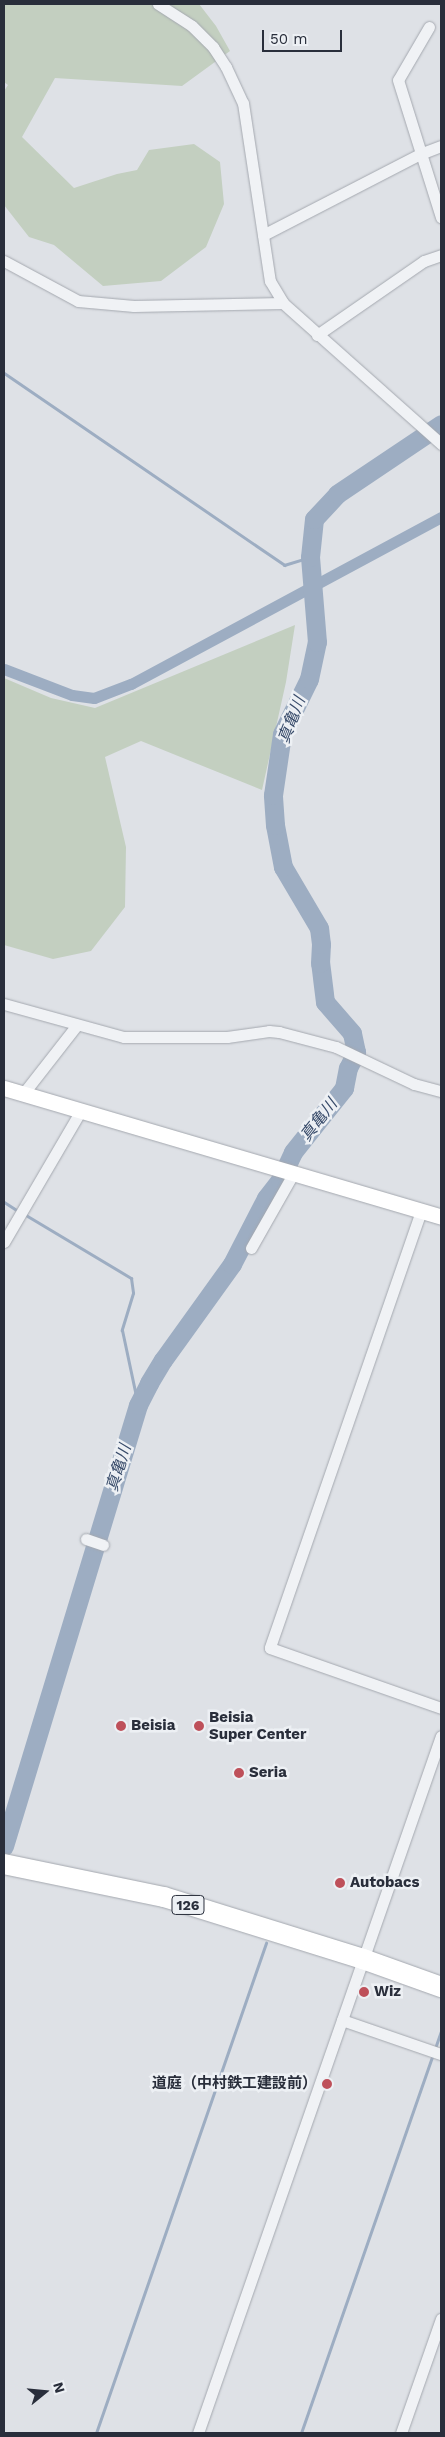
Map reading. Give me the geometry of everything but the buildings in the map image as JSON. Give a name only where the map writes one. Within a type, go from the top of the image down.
[{"type":"highway","name":"126","points":[[7,1864],[164,1897],[363,1959],[441,1987]]},
{"type":"street","points":[[158,4],[192,26],[213,47],[243,103],[270,281],[283,303],[440,443]]},
{"type":"street","points":[[429,27],[398,80],[441,217]]},
{"type":"street","points":[[263,235],[420,154],[441,146]]},
{"type":"street","points":[[318,335],[424,260],[441,255]]},
{"type":"street","points":[[4,261],[78,301],[134,306],[283,303]]},
{"type":"street","points":[[4,1004],[124,1037],[227,1037],[269,1031],[279,1032],[336,1048],[414,1084],[441,1091]]},
{"type":"street","points":[[23,1094],[77,1025]]},
{"type":"street","points":[[4,1088],[441,1217]]},
{"type":"street","points":[[4,1242],[82,1110]]},
{"type":"street","points":[[251,1248],[293,1174]]},
{"type":"street","points":[[421,1211],[270,1648],[441,1708]]},
{"type":"street","points":[[86,1539],[103,1545]]},
{"type":"street","points":[[198,2433],[441,1736]]},
{"type":"street","points":[[342,2020],[441,2054]]},
{"type":"street","points":[[401,2433],[441,2319]]},
{"type":"green space","points":[[4,4],[199,4],[216,26],[230,51],[182,86],[55,78],[22,137],[74,188],[117,174],[137,170],[149,150],[194,144],[220,162],[224,204],[206,247],[161,281],[103,286],[54,245],[29,237],[4,205],[4,91],[8,85],[4,82]]},
{"type":"green space","points":[[295,625],[286,682],[262,790],[141,741],[105,757],[126,847],[125,907],[91,951],[53,959],[4,945],[4,678],[51,698],[95,708]]},
{"type":"waterway","points":[[4,373],[284,565],[310,557]]},
{"type":"waterway","name":"真亀川","points":[[4,1846],[138,1405],[163,1360],[232,1264],[266,1198],[280,1180],[293,1152],[344,1088],[348,1068],[356,1052],[352,1033],[325,1002],[320,963],[321,944],[319,928],[283,867],[275,825],[273,795],[282,734],[309,679],[317,642],[310,557],[314,519],[337,494],[441,424]]},
{"type":"waterway","points":[[4,669],[72,695],[94,698],[131,684],[441,517]]},
{"type":"waterway","points":[[4,1202],[18,1211]]},
{"type":"waterway","points":[[24,1214],[131,1278],[133,1293],[122,1330],[138,1405]]},
{"type":"waterway","points":[[96,2433],[266,1943]]},
{"type":"waterway","points":[[301,2433],[441,2030]]},
{"type":"place","name":"Beisia","points":[[121,1726]]},
{"type":"place","name":"Beisia Super Center","points":[[199,1726]]},
{"type":"place","name":"Seria","points":[[239,1773]]},
{"type":"place","name":"Autobacs","points":[[340,1883]]},
{"type":"place","name":"Wiz","points":[[364,1992]]},
{"type":"place","name":"道庭（中村鉄工建設前）","points":[[327,2084]]}]
